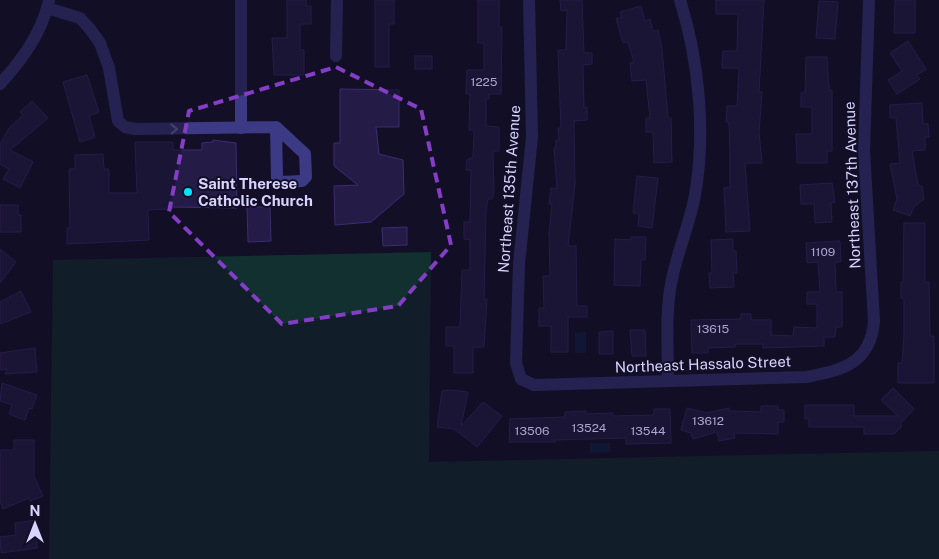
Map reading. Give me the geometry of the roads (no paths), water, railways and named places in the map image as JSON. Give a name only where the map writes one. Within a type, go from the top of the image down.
[{"type":"street","points":[[241,0],[241,128]]},
{"type":"street","points":[[336,56],[337,0]]},
{"type":"street","name":"Northeast 135th Avenue","points":[[521,380],[516,363],[519,264],[532,137],[529,0]]},
{"type":"street","points":[[668,381],[669,298],[672,279],[694,197],[700,144],[694,58],[680,0]]},
{"type":"street","name":"Northeast 137th Avenue","points":[[869,0],[864,150],[874,322],[871,338]]},
{"type":"street","points":[[0,84],[26,53],[48,4],[80,18],[95,35],[109,68],[115,112],[118,121],[125,127],[135,129],[276,127]]},
{"type":"street","name":"Northeast Hassalo Street","points":[[521,380],[534,385],[806,377],[832,372],[860,358],[871,338]]},
{"type":"water","points":[[586,332],[586,353],[575,353],[575,333]]},
{"type":"water","points":[[590,443],[610,443],[610,452],[590,453]]},
{"type":"place","name":"Saint Therese Catholic Church","points":[[188,192]]}]
